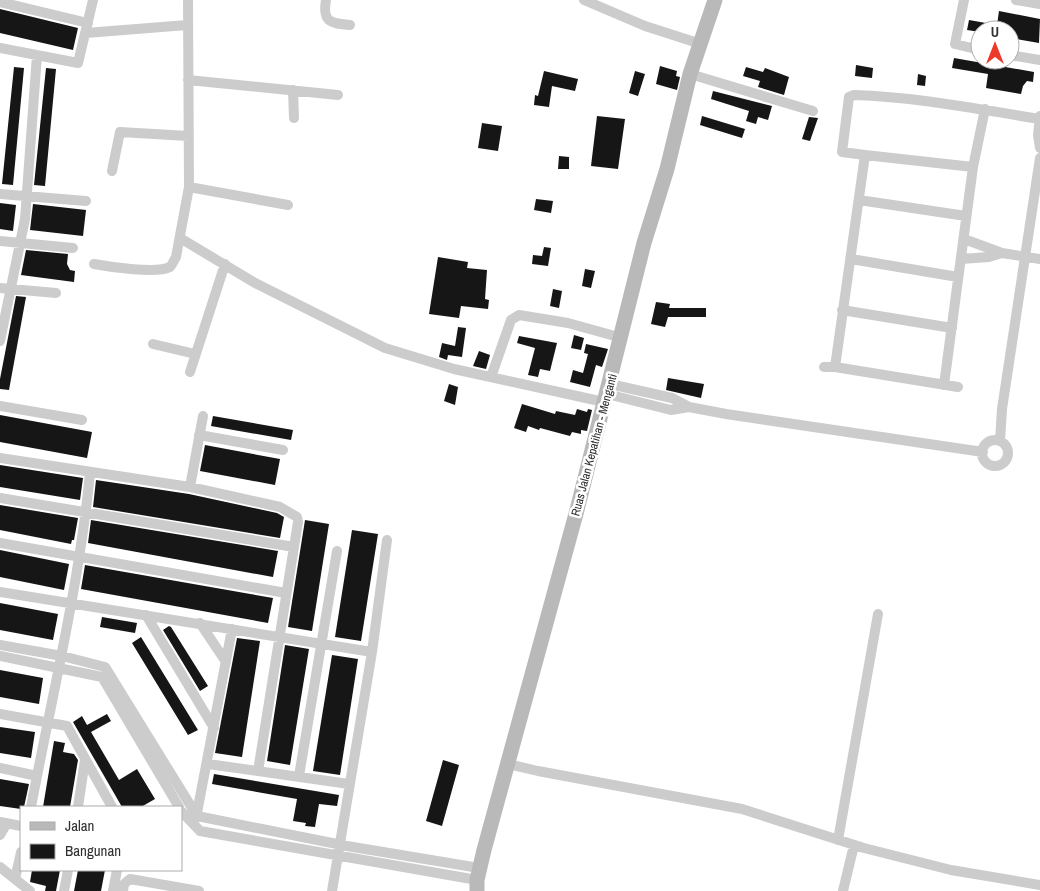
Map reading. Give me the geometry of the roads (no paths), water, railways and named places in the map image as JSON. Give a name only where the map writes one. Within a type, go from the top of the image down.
[{"type":"main road","name":"Ruas Jalan Kepatihan - Menganti","points":[[478,880],[622,338],[644,243],[667,169],[690,74],[714,0]]},
{"type":"street","points":[[0,48],[78,63],[93,0]]},
{"type":"street","points":[[94,264],[128,269],[167,268],[173,263],[180,238],[189,187],[188,0]]},
{"type":"street","points":[[326,0],[325,13],[328,20],[350,24]]},
{"type":"street","points":[[584,0],[645,26],[701,44]]},
{"type":"street","points":[[964,0],[955,44],[970,48]]},
{"type":"street","points":[[1016,0],[1040,4]]},
{"type":"street","points":[[0,2],[87,28],[187,25]]},
{"type":"street","points":[[0,341],[12,289],[28,196],[37,55]]},
{"type":"street","points":[[1020,57],[1040,60]]},
{"type":"street","points":[[690,74],[812,111]]},
{"type":"street","points":[[188,80],[338,95]]},
{"type":"street","points":[[293,90],[294,118]]},
{"type":"street","points":[[973,166],[842,152],[851,95],[917,99],[1040,118],[1038,135],[1040,148]]},
{"type":"street","points":[[944,385],[973,166],[985,109]]},
{"type":"street","points":[[112,171],[120,132],[188,136]]},
{"type":"street","points":[[835,367],[865,155]]},
{"type":"street","points":[[1000,441],[988,443],[983,452],[984,458],[989,464],[1001,465],[1007,459],[1008,451],[1000,441],[1002,409],[1040,158]]},
{"type":"street","points":[[189,187],[288,205]]},
{"type":"street","points":[[0,194],[86,201]]},
{"type":"street","points":[[859,200],[966,216]]},
{"type":"street","points":[[180,238],[254,283],[385,348],[447,367],[491,377],[607,394],[672,398],[689,407],[983,452]]},
{"type":"street","points":[[964,238],[1002,253],[1040,259]]},
{"type":"street","points":[[0,241],[73,248]]},
{"type":"street","points":[[961,259],[989,257],[1002,253]]},
{"type":"street","points":[[851,259],[958,277]]},
{"type":"street","points":[[190,372],[225,264]]},
{"type":"street","points":[[0,288],[56,293]]},
{"type":"street","points":[[842,310],[952,328]]},
{"type":"street","points":[[491,377],[511,320],[520,315],[550,319],[622,338]]},
{"type":"street","points":[[153,344],[195,354]]},
{"type":"street","points":[[824,367],[835,367],[958,387]]},
{"type":"street","points":[[0,406],[82,420]]},
{"type":"street","points":[[190,487],[203,416]]},
{"type":"street","points":[[199,435],[283,450]]},
{"type":"street","points":[[0,458],[190,487],[280,506],[292,512],[298,519],[258,771]]},
{"type":"street","points":[[31,806],[62,656],[86,512],[90,473]]},
{"type":"street","points":[[0,498],[294,547]]},
{"type":"street","points":[[332,891],[372,652],[387,540]]},
{"type":"street","points":[[0,543],[286,593]]},
{"type":"street","points":[[299,776],[320,643],[338,551]]},
{"type":"street","points":[[0,592],[372,652]]},
{"type":"street","points":[[838,840],[878,614]]},
{"type":"street","points":[[146,615],[214,728]]},
{"type":"street","points":[[200,623],[226,662]]},
{"type":"street","points":[[193,826],[197,816],[208,764],[232,629]]},
{"type":"street","points":[[0,645],[100,665],[109,671],[197,816],[340,844],[478,880]]},
{"type":"street","points":[[0,656],[102,677],[178,806]]},
{"type":"street","points":[[0,714],[67,726],[111,806]]},
{"type":"street","points":[[78,806],[86,760]]},
{"type":"street","points":[[208,764],[349,784]]},
{"type":"street","points":[[508,764],[749,811],[854,845],[951,870],[1038,887]]},
{"type":"street","points":[[0,768],[37,776]]},
{"type":"street","points":[[182,812],[193,826],[200,831],[478,880]]},
{"type":"street","points":[[0,835],[3,822],[20,826]]},
{"type":"street","points":[[843,891],[854,845]]},
{"type":"street","points":[[15,879],[20,856]]},
{"type":"street","points":[[0,867],[30,891]]},
{"type":"street","points":[[64,891],[68,871]]},
{"type":"street","points":[[113,891],[116,871]]},
{"type":"street","points":[[124,891],[124,884],[130,879],[199,891]]}]
